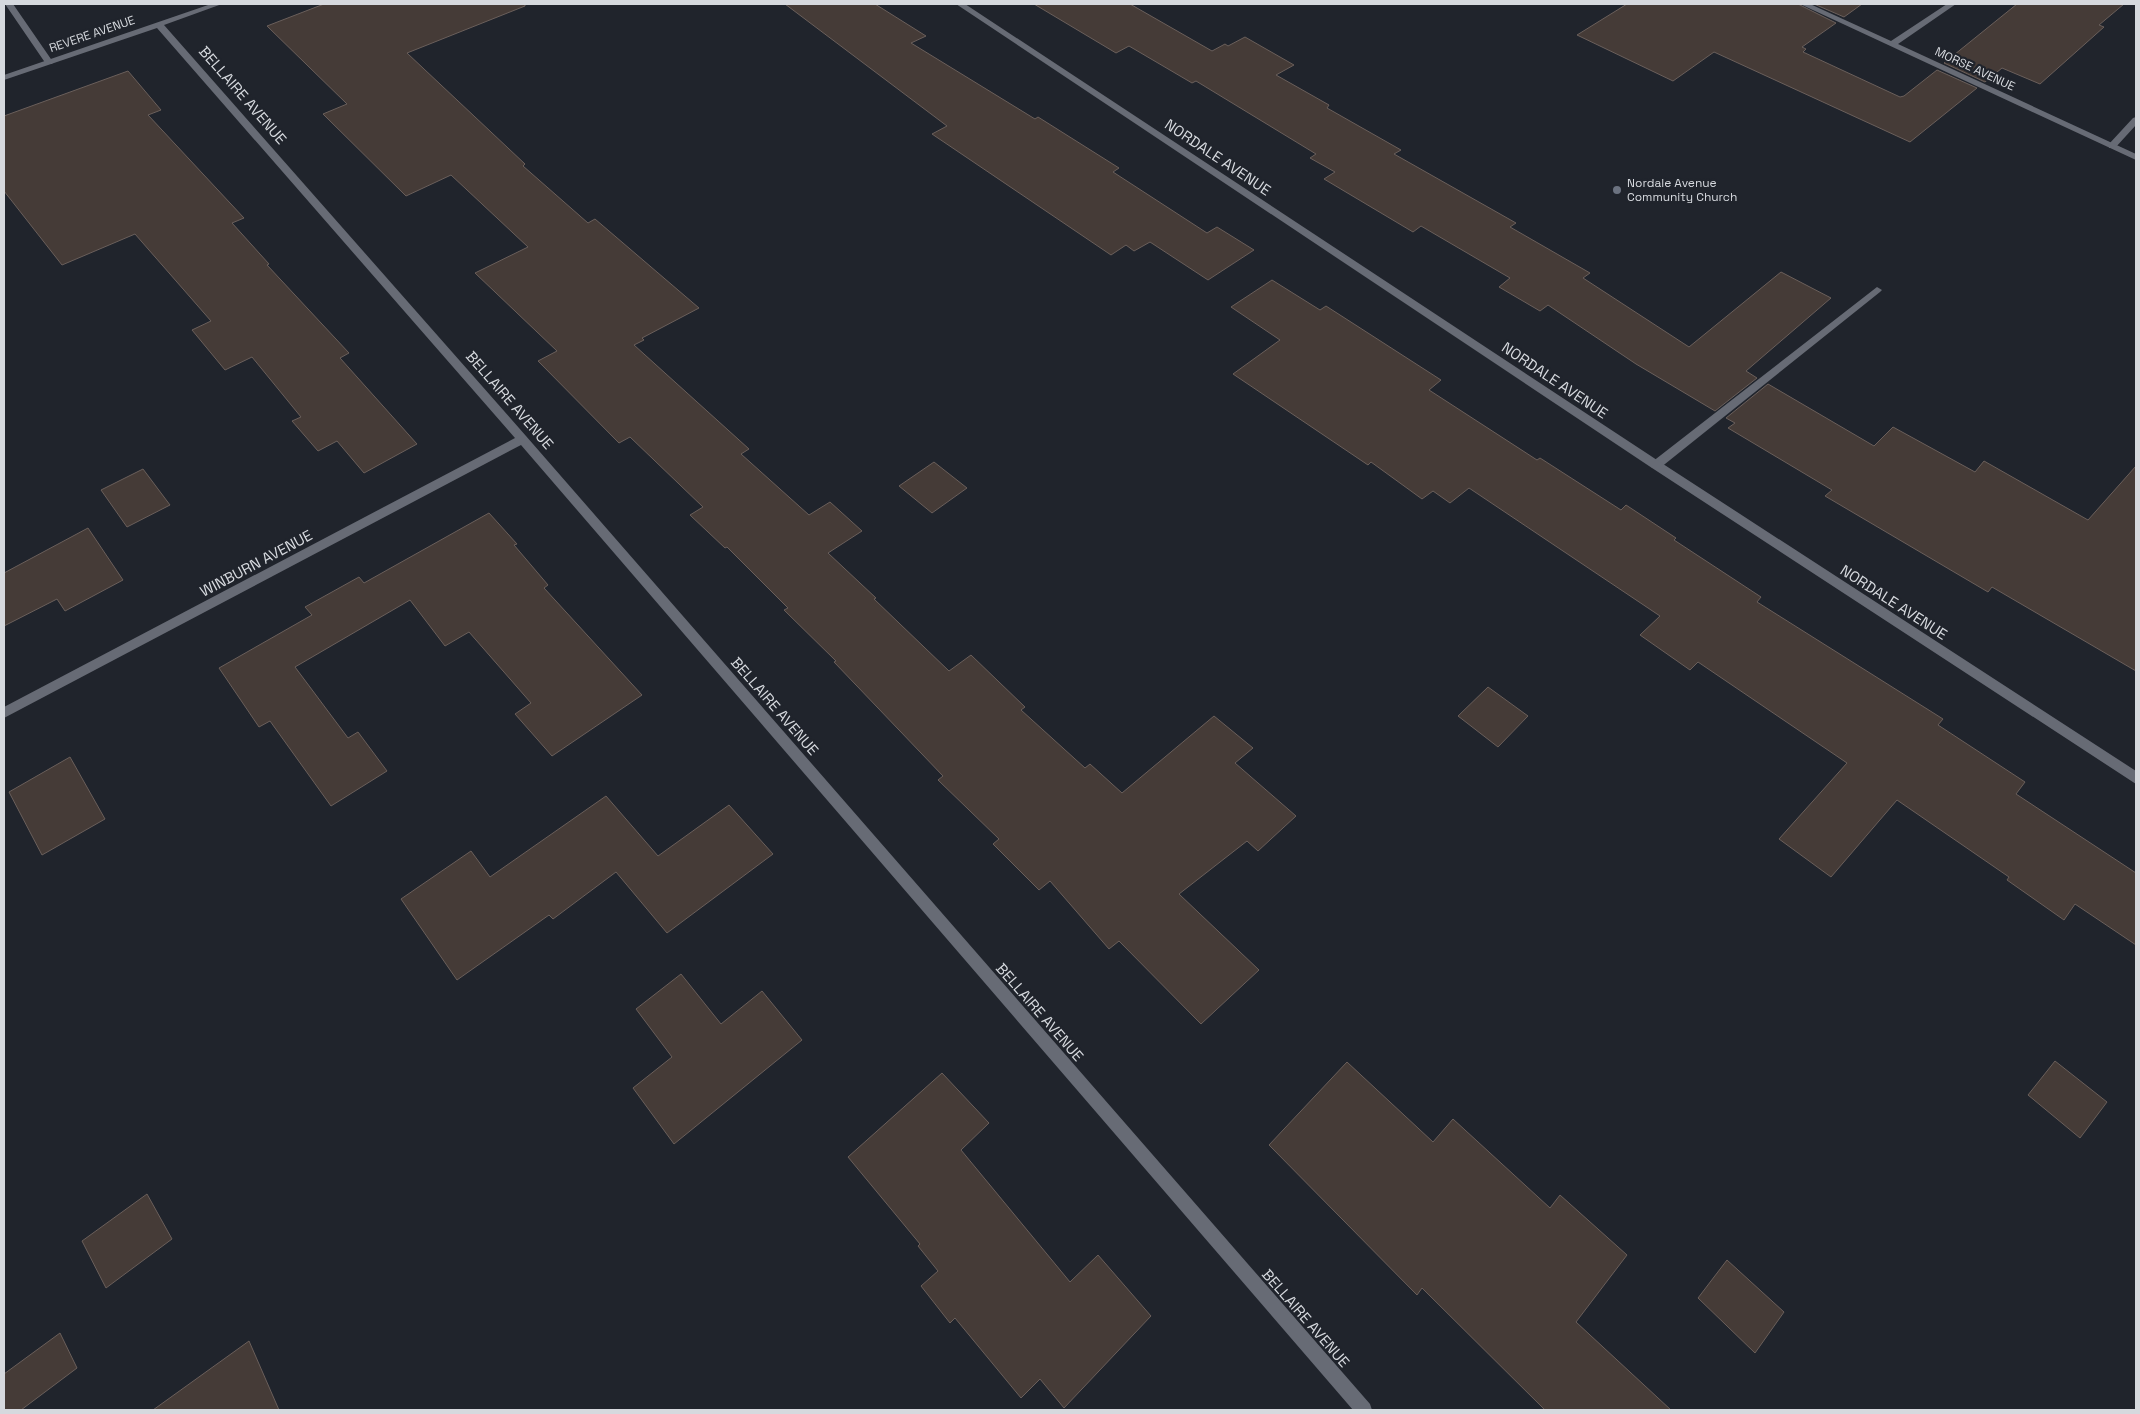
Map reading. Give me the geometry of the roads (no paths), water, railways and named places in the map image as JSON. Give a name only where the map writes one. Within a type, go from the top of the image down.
[{"type":"street","points":[[9,4],[49,62]]},
{"type":"street","name":"REVERE AVENUE","points":[[4,78],[218,4]]},
{"type":"street","name":"NORDALE AVENUE","points":[[960,4],[1656,465],[2136,778]]},
{"type":"street","name":"MORSE AVENUE","points":[[1804,4],[2136,157]]},
{"type":"street","points":[[1892,44],[1952,4]]},
{"type":"street","name":"BELLAIRE AVENUE","points":[[159,25],[522,439],[1364,1410]]},
{"type":"street","points":[[2112,146],[2136,120]]},
{"type":"street","points":[[1656,465],[1877,290]]},
{"type":"street","name":"WINBURN AVENUE","points":[[4,713],[522,439]]},
{"type":"place","name":"Nordale Avenue Community Church","points":[[1617,190]]}]
